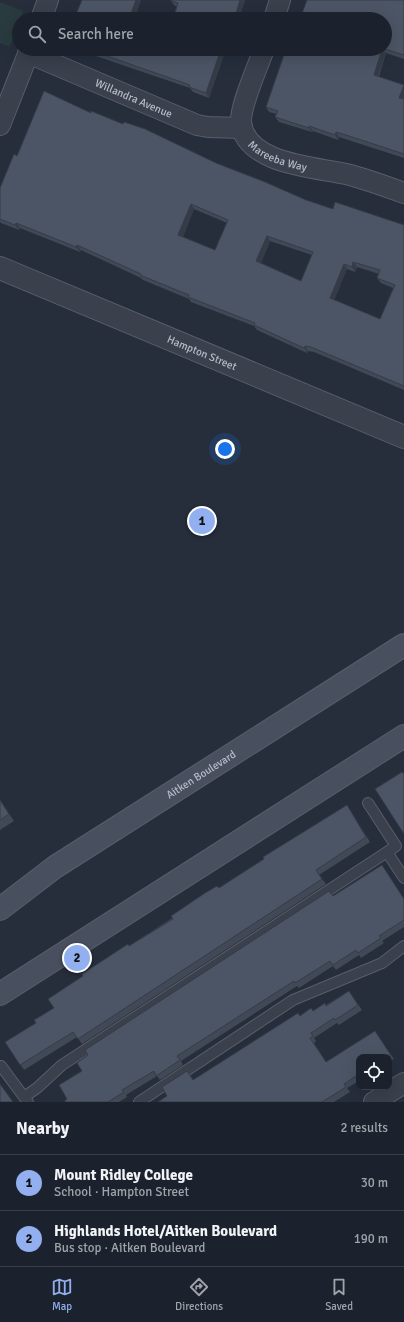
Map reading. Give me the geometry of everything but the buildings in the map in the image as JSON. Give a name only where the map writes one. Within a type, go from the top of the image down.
[{"type":"main road","name":"Aitken Boulevard","points":[[0,909],[55,867],[404,645]]},
{"type":"main road","points":[[0,994],[404,736]]},
{"type":"street","points":[[44,12],[48,0]]},
{"type":"street","points":[[276,12],[280,0]]},
{"type":"street","points":[[0,125],[27,56]]},
{"type":"street","name":"Willandra Avenue","points":[[41,56],[208,128],[242,128]]},
{"type":"street","name":"Mareeba Way","points":[[262,56],[242,112],[242,128],[251,145],[278,158],[318,170],[345,174],[404,193]]},
{"type":"street","name":"Hampton Street","points":[[0,268],[404,437]]},
{"type":"street","points":[[374,1102],[404,1083]]},
{"type":"lane","points":[[1,1066],[26,1099],[62,1065],[388,852],[396,846],[368,802]]},
{"type":"lane","points":[[388,852],[404,878]]},
{"type":"lane","points":[[139,1102],[294,1000],[382,963],[404,946]]},
{"type":"shaded area","points":[[0,2],[23,11],[12,12],[12,41],[10,47],[0,43]]},
{"type":"place","name":"Mount Ridley College","points":[[202,521]]},
{"type":"place","name":"Highlands Hotel/Aitken Boulevard","points":[[77,958]]}]
